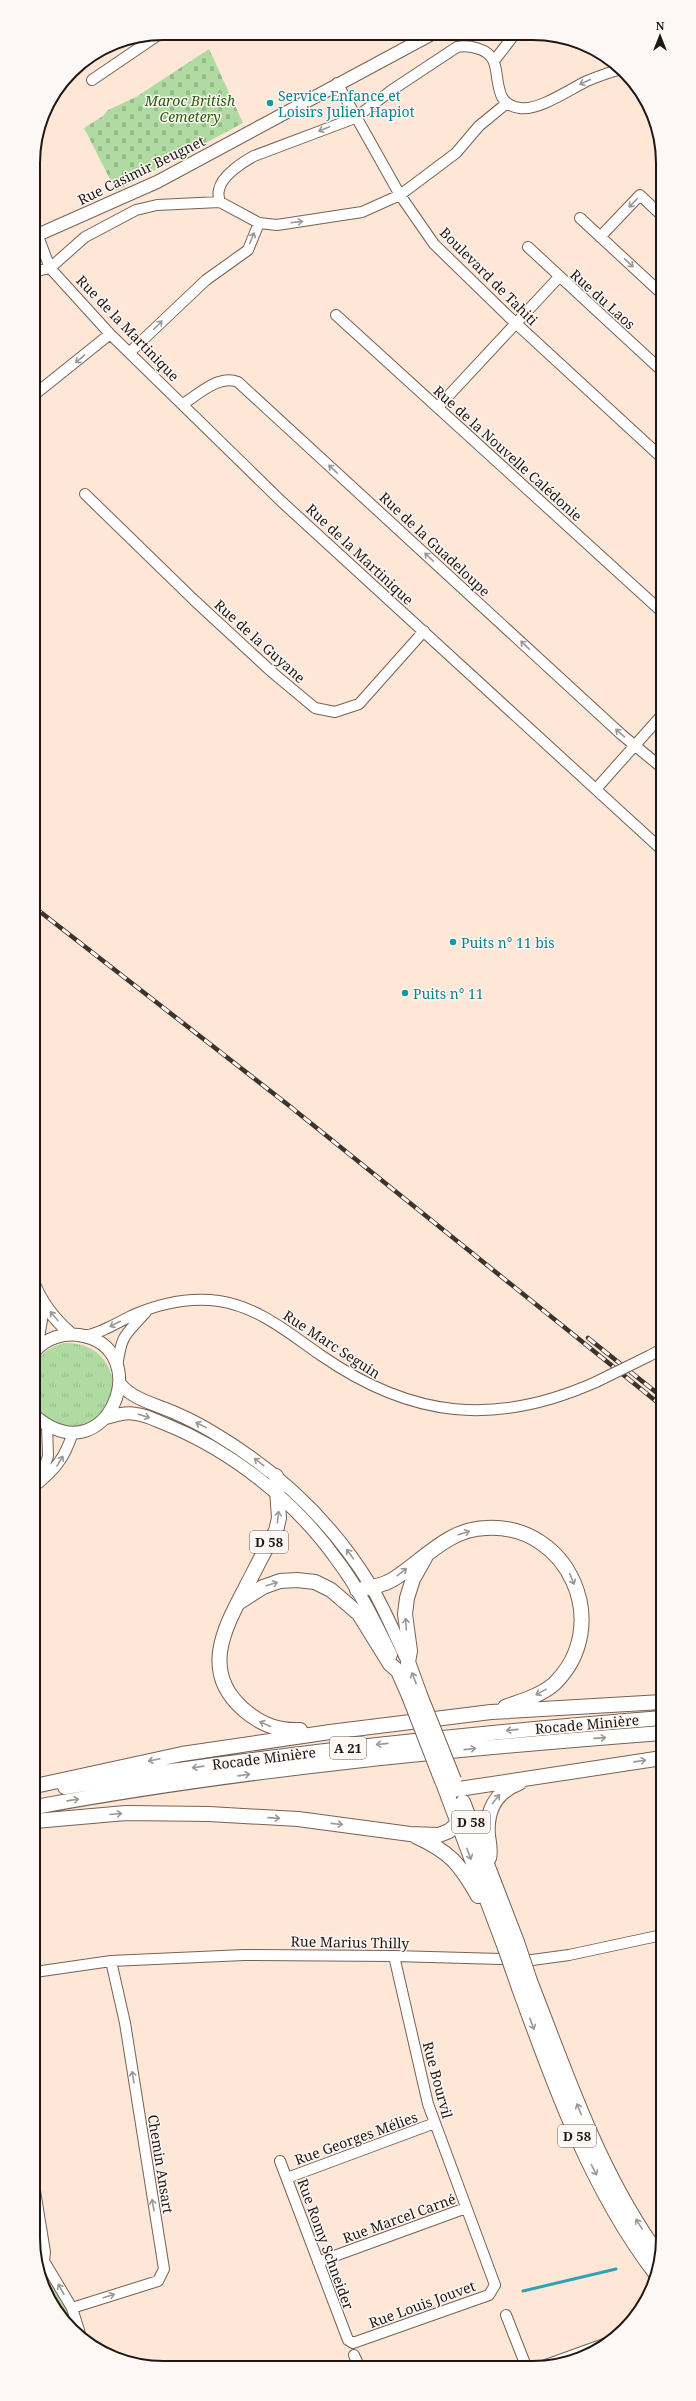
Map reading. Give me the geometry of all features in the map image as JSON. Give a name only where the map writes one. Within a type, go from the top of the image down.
[{"type":"highway","name":"D 58","points":[[238,1603],[276,1530],[279,1518],[276,1476]]},
{"type":"highway","points":[[357,1590],[372,1587],[391,1580],[429,1551],[451,1537],[485,1528],[519,1532],[537,1540],[554,1553],[569,1570],[579,1596],[581,1631],[576,1650],[563,1674],[541,1693],[491,1712]]},
{"type":"highway","points":[[330,1732],[319,1729],[284,1730],[266,1725],[251,1716],[231,1695],[220,1670],[219,1653],[221,1638],[238,1603],[262,1587],[280,1581],[296,1580],[315,1582],[331,1590],[347,1601],[359,1614],[390,1664],[403,1666],[410,1651],[405,1628],[407,1598],[413,1579],[429,1551]]},
{"type":"highway","name":"D 58","points":[[403,1666],[450,1785],[458,1823],[511,1945],[525,1984],[588,2130],[619,2191],[656,2250]]},
{"type":"highway","points":[[40,1785],[182,1754],[330,1732],[491,1712],[656,1702]]},
{"type":"highway","name":"Rocade Minière","points":[[40,1791],[254,1758],[526,1729],[656,1718]]},
{"type":"highway","name":"Rocade Minière","points":[[40,1805],[325,1764],[521,1744],[656,1733]]},
{"type":"highway","points":[[450,1785],[532,1777],[656,1759]]},
{"type":"highway","points":[[488,1864],[491,1852],[489,1818],[492,1804],[511,1786],[532,1777]]},
{"type":"highway","name":"D 58","points":[[450,1785],[464,1807],[488,1864],[511,1945]]},
{"type":"highway","points":[[40,1821],[126,1813],[201,1813],[298,1819],[410,1834],[439,1835],[449,1831],[458,1823],[464,1807]]},
{"type":"highway","points":[[410,1834],[429,1843],[456,1862],[482,1904],[511,1945]]},
{"type":"highway","name":"D 58","points":[[525,1984],[548,2067],[576,2134],[613,2207],[652,2268]]},
{"type":"main road","name":"Rue Casimir Beugnet","points":[[40,234],[157,182],[421,40]]},
{"type":"main road","points":[[40,1297],[50,1312],[71,1334]]},
{"type":"main road","points":[[40,1308],[40,1325]]},
{"type":"main road","points":[[40,1347],[58,1336],[71,1334],[93,1339],[108,1351],[117,1367],[120,1384],[114,1408],[106,1418],[95,1426],[73,1432],[57,1430],[47,1426],[40,1420]]},
{"type":"main road","name":"D 58","points":[[120,1384],[137,1397],[174,1412],[207,1428],[234,1445],[276,1476],[304,1501],[330,1529],[372,1587],[403,1666]]},
{"type":"main road","name":"D 58","points":[[106,1418],[120,1414],[137,1414],[175,1428],[245,1469],[278,1497],[321,1540],[357,1590],[403,1666]]},
{"type":"street","points":[[494,61],[510,40]]},
{"type":"street","points":[[92,80],[150,41]]},
{"type":"street","points":[[220,202],[219,189],[230,173],[240,163],[254,156],[355,118],[392,90],[457,47],[467,46],[478,49],[489,55],[494,61],[497,87],[500,95],[507,103],[520,108],[539,105],[586,81],[615,71]]},
{"type":"street","name":"Boulevard de Tahiti","points":[[337,84],[400,195],[434,244],[516,324],[656,452]]},
{"type":"street","points":[[40,270],[50,268],[85,237],[136,210],[150,206],[187,202],[220,202],[259,223],[277,225],[362,212],[400,195],[456,153],[479,126],[507,103]]},
{"type":"street","points":[[600,237],[640,195],[656,210]]},
{"type":"street","points":[[580,218],[656,288]]},
{"type":"street","points":[[130,352],[206,280],[248,250],[259,223]]},
{"type":"street","name":"Rue de la Martinique","points":[[40,245],[50,268],[110,334],[282,502],[656,844]]},
{"type":"street","name":"Rue du Laos","points":[[528,247],[656,365]]},
{"type":"street","points":[[438,407],[559,277]]},
{"type":"street","name":"Rue de la Nouvelle Calédonie","points":[[336,315],[656,606]]},
{"type":"street","points":[[40,390],[110,334]]},
{"type":"street","name":"Rue de la Guadeloupe","points":[[183,404],[222,380],[230,378],[238,382],[656,763]]},
{"type":"street","name":"Rue de la Guyane","points":[[85,494],[228,632],[315,708],[335,712],[359,704],[424,632]]},
{"type":"street","points":[[596,789],[656,722]]},
{"type":"street","name":"Rue Marc Seguin","points":[[84,1336],[94,1334],[132,1316],[167,1304],[196,1300],[222,1302],[243,1307],[272,1321],[344,1371],[380,1391],[427,1405],[494,1410],[517,1408],[566,1396],[656,1352]]},
{"type":"street","name":"Rue Marc Seguin","points":[[117,1367],[121,1342],[124,1334],[146,1312]]},
{"type":"street","points":[[40,1477],[48,1456],[47,1426]]},
{"type":"street","points":[[40,1483],[50,1475],[60,1463],[73,1432]]},
{"type":"street","name":"Rue Marius Thilly","points":[[40,1971],[111,1961],[244,1955],[394,1956],[532,1960],[569,1955],[656,1935]]},
{"type":"street","name":"Rue Bourvil","points":[[394,1956],[428,2104],[466,2208]]},
{"type":"street","name":"Chemin Ansart","points":[[72,2308],[158,2281],[164,2269],[125,2023],[111,1961]]},
{"type":"street","name":"Rue Georges Mélies","points":[[287,2178],[435,2123]]},
{"type":"street","name":"Rue Romy Schneider","points":[[280,2161],[345,2338]]},
{"type":"street","name":"Rue Marcel Carné","points":[[318,2262],[466,2208]]},
{"type":"street","name":"Rue Louis Jouvet","points":[[345,2338],[353,2343],[489,2295],[495,2285],[466,2208]]},
{"type":"street","points":[[40,2222],[45,2252],[42,2262]]},
{"type":"street","points":[[45,2270],[72,2308],[78,2327]]},
{"type":"street","points":[[506,2315],[524,2361]]},
{"type":"street","points":[[354,2355],[357,2361]]},
{"type":"green space","name":"Maroc British Cemetery","points":[[209,49],[243,123],[116,191],[84,128],[103,116],[108,110],[136,97]]},
{"type":"green space","points":[[64,1343],[84,1346],[98,1354],[108,1366],[112,1380],[112,1395],[106,1409],[95,1419],[74,1427],[54,1422],[47,1419],[40,1412],[40,1357],[52,1347]]},
{"type":"green space","points":[[49,2272],[75,2324],[65,2313],[53,2292],[46,2274]]},
{"type":"waterway","points":[[523,2291],[616,2269]]},
{"type":"railway","points":[[40,912],[287,1104],[656,1401]]},
{"type":"railway","points":[[588,1338],[656,1392]]},
{"type":"place","name":"Service Enfance et Loisirs Julien Hapiot","points":[[270,103]]},
{"type":"place","name":"Puits n° 11 bis","points":[[453,942]]},
{"type":"place","name":"Puits n° 11","points":[[405,993]]}]
